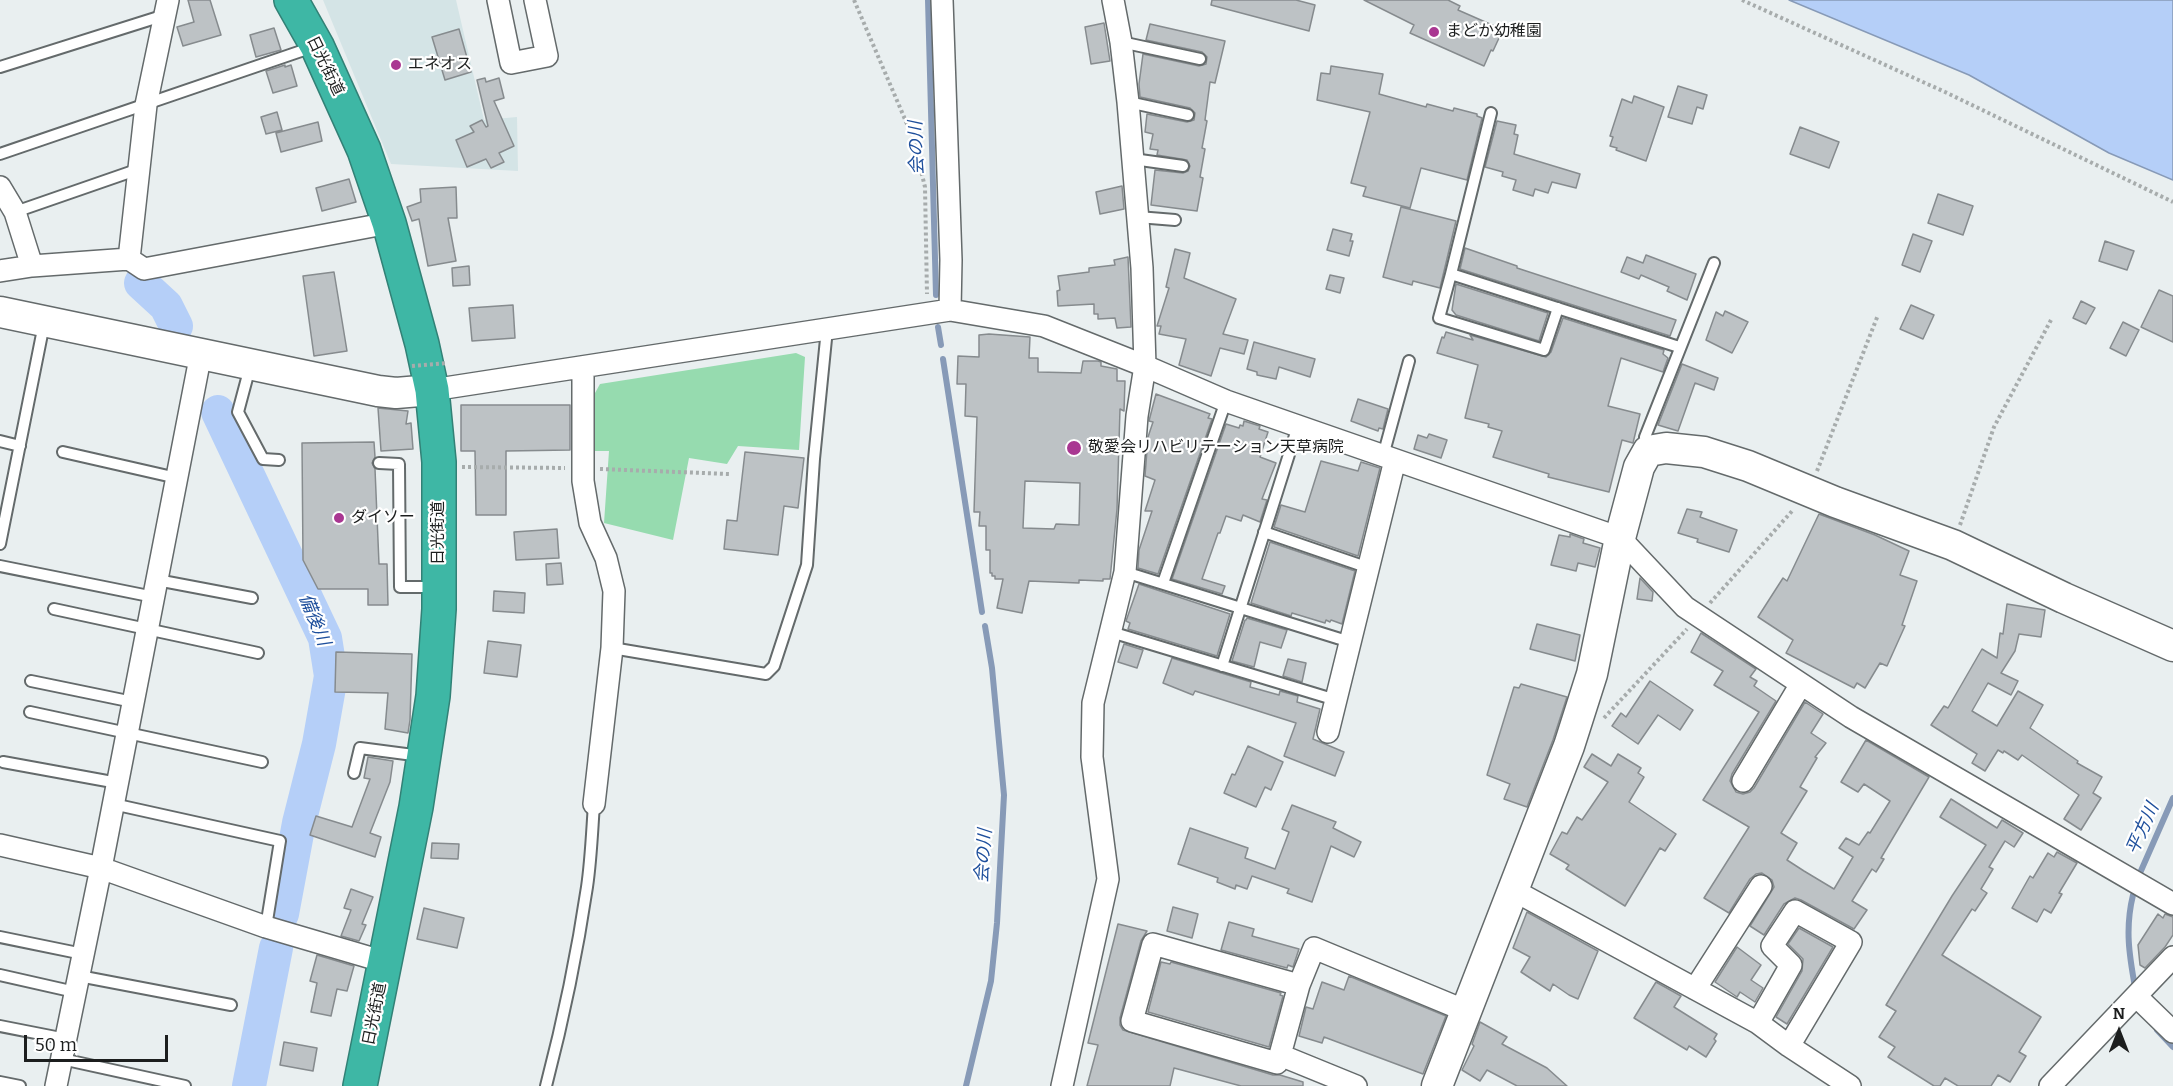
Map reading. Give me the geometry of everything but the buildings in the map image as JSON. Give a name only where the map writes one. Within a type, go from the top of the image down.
[{"type":"highway","name":"日光街道","points":[[291,0],[316,46],[364,150],[389,223],[430,373],[439,462],[439,587],[433,696],[424,757],[360,1086]]},
{"type":"street","points":[[498,0],[511,63],[547,56],[535,0]]},
{"type":"street","points":[[942,0],[951,260],[950,310]]},
{"type":"street","points":[[1062,1086],[1108,879],[1092,757],[1094,704],[1125,572],[1137,416],[1145,366],[1142,268],[1133,159],[1121,42],[1113,0]]},
{"type":"street","points":[[129,259],[146,105],[167,7]]},
{"type":"street","points":[[0,188],[15,212],[32,266]]},
{"type":"street","points":[[0,271],[32,266],[129,259],[144,269],[389,223]]},
{"type":"street","points":[[0,312],[396,393],[430,373],[583,367],[950,310],[1044,326],[1226,401],[1620,538],[1685,607],[1801,684],[1851,717],[2173,904]]},
{"type":"street","points":[[56,1086],[118,783],[201,353]]},
{"type":"street","points":[[583,367],[583,481],[590,523],[606,558],[614,591],[612,648],[594,804]]},
{"type":"street","points":[[1437,1086],[1569,746],[1592,674],[1620,538],[1639,467],[1648,451],[1666,448],[1704,452],[1748,466],[1809,492],[1953,545],[2064,598],[2173,646]]},
{"type":"street","points":[[1328,732],[1369,568],[1389,458]]},
{"type":"street","points":[[1743,781],[1801,684]]},
{"type":"street","points":[[0,845],[101,868],[266,927],[385,962]]},
{"type":"street","points":[[1695,989],[1761,886]]},
{"type":"street","points":[[1513,890],[1758,1023],[1850,1086]]},
{"type":"street","points":[[1758,1023],[1791,965],[1772,946],[1795,911],[1851,942],[1789,1046]]},
{"type":"street","points":[[1299,985],[1153,944],[1132,1021],[1277,1064],[1299,985],[1314,948],[1466,1011]]},
{"type":"street","points":[[2049,1086],[2173,957]]},
{"type":"street","points":[[2136,996],[2173,1032]]},
{"type":"street","points":[[1280,1054],[1356,1086]]},
{"type":"lane","points":[[0,67],[167,7]]},
{"type":"lane","points":[[1121,42],[1200,59]]},
{"type":"lane","points":[[0,154],[316,46]]},
{"type":"lane","points":[[1128,102],[1188,115]]},
{"type":"lane","points":[[1491,113],[1438,318],[1544,350],[1558,308]]},
{"type":"lane","points":[[1133,159],[1183,166]]},
{"type":"lane","points":[[15,212],[139,169]]},
{"type":"lane","points":[[1138,217],[1175,220]]},
{"type":"lane","points":[[1648,451],[1645,437],[1714,263]]},
{"type":"lane","points":[[1451,274],[1679,347]]},
{"type":"lane","points":[[0,544],[45,320]]},
{"type":"lane","points":[[612,648],[766,674],[774,666],[807,566],[814,459],[827,329]]},
{"type":"lane","points":[[1389,458],[1410,361]]},
{"type":"lane","points":[[251,363],[238,412],[263,459],[279,460]]},
{"type":"lane","points":[[1163,583],[1226,401]]},
{"type":"lane","points":[[1222,666],[1298,426]]},
{"type":"lane","points":[[0,441],[20,446]]},
{"type":"lane","points":[[63,452],[177,478]]},
{"type":"lane","points":[[379,463],[399,464],[400,587],[439,587]]},
{"type":"lane","points":[[1264,532],[1369,568]]},
{"type":"lane","points":[[0,566],[155,589],[252,598]]},
{"type":"lane","points":[[1125,572],[1350,642]]},
{"type":"lane","points":[[54,609],[258,653]]},
{"type":"lane","points":[[1111,632],[1336,700]]},
{"type":"lane","points":[[31,681],[133,702]]},
{"type":"lane","points":[[30,712],[262,762]]},
{"type":"lane","points":[[354,773],[360,748],[424,757]]},
{"type":"lane","points":[[3,762],[118,783]]},
{"type":"lane","points":[[113,804],[280,841],[266,927]]},
{"type":"lane","points":[[546,1086],[581,923],[594,804]]},
{"type":"lane","points":[[0,937],[83,954]]},
{"type":"lane","points":[[0,975],[231,1005]]},
{"type":"lane","points":[[0,1026],[64,1049],[185,1086]]},
{"type":"lane","points":[[0,1082],[20,1086]]},
{"type":"path","points":[[854,0],[870,32],[913,138],[925,187],[928,313]]},
{"type":"path","points":[[1742,0],[1945,92],[2173,202]]},
{"type":"path","points":[[1603,719],[1699,616],[1809,492],[1878,315]]},
{"type":"path","points":[[1953,545],[1994,427],[2051,320]]},
{"type":"shaded area","points":[[323,0],[456,0],[484,120],[517,117],[518,171],[391,164]]},
{"type":"green space","points":[[796,353],[805,357],[799,450],[738,446],[727,464],[689,458],[673,540],[604,523],[609,451],[594,451],[595,393],[600,384]]},
{"type":"water","points":[[1789,0],[2173,0],[2173,180],[2109,153],[1969,75]]},
{"type":"waterway","name":"会の川","points":[[928,0],[936,295]]},
{"type":"waterway","name":"備後川","points":[[141,283],[166,306],[176,326]]},
{"type":"waterway","name":"会の川","points":[[938,327],[941,345]]},
{"type":"waterway","name":"会の川","points":[[943,359],[982,612]]},
{"type":"waterway","name":"備後川","points":[[218,412],[325,638],[331,676],[319,744],[299,823],[282,914]]},
{"type":"waterway","name":"会の川","points":[[966,1086],[991,981],[997,923],[1004,795],[992,668],[985,626]]},
{"type":"waterway","name":"平方川","points":[[2140,873],[2173,798]]},
{"type":"waterway","name":"平方川","points":[[2133,895],[2129,919],[2129,941],[2135,987]]},
{"type":"waterway","name":"備後川","points":[[249,1086],[276,948]]},
{"type":"waterway","name":"平方川","points":[[2157,1030],[2173,1047]]},
{"type":"place","name":"まどか幼稚園","points":[[1434,32]]},
{"type":"place","name":"エネオス","points":[[396,65]]},
{"type":"place","name":"敬愛会リハビリテーション天草病院","points":[[1074,448]]},
{"type":"place","name":"ダイソー","points":[[339,518]]}]
